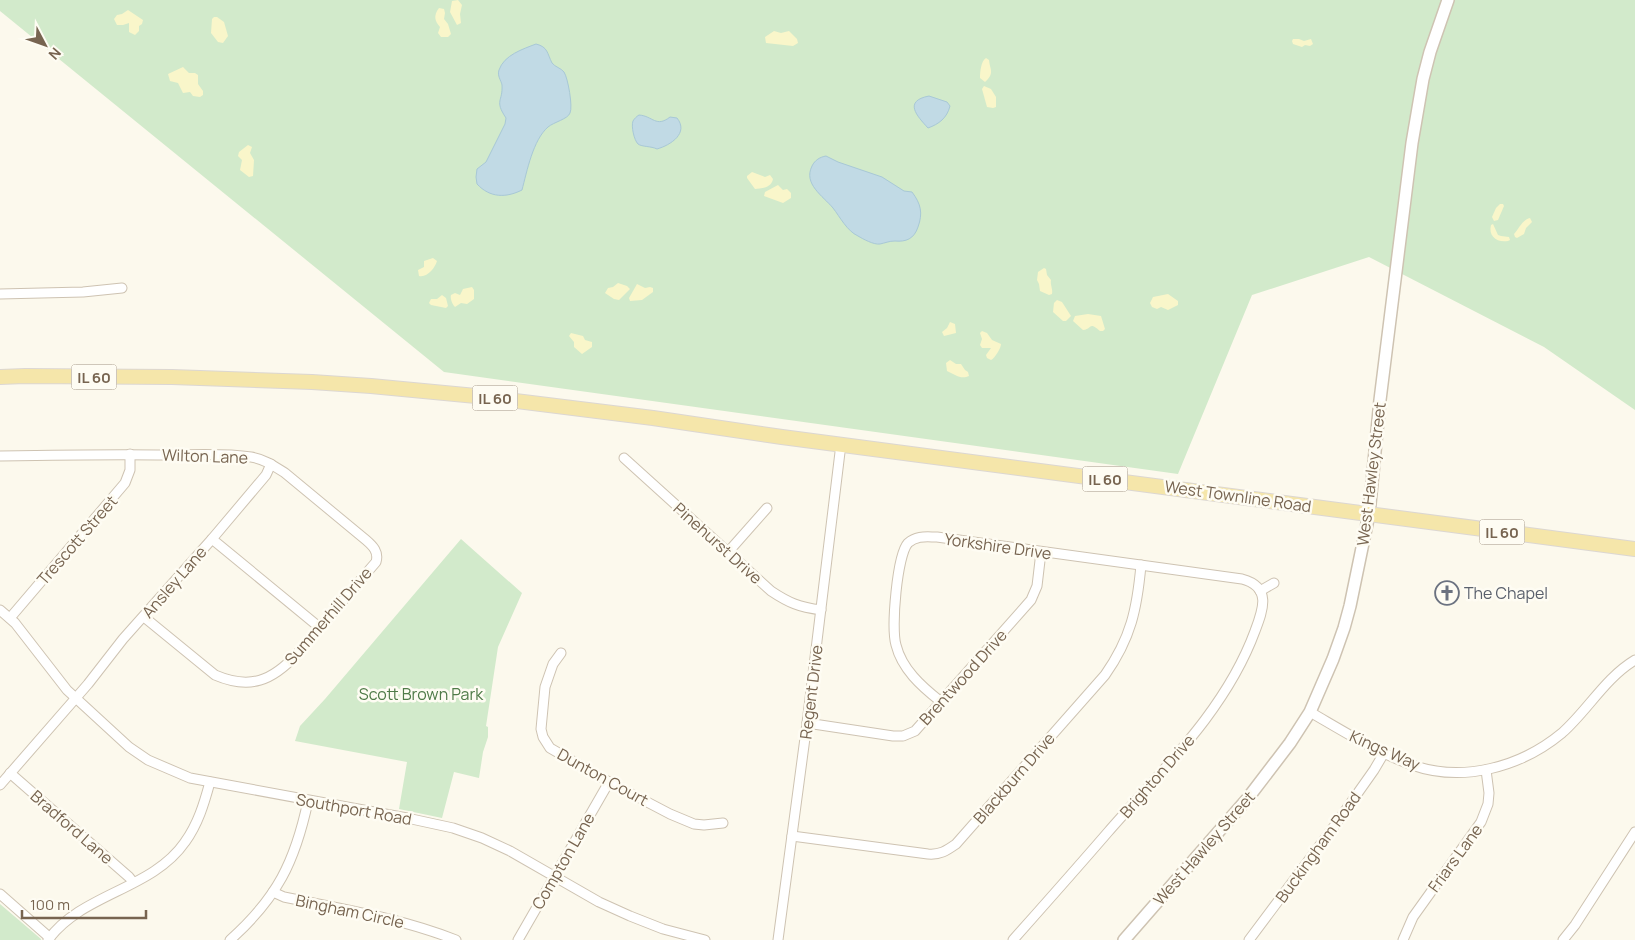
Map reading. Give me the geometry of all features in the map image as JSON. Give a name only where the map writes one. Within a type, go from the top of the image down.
[{"type":"main road","name":"IL 60","points":[[0,377],[172,377],[371,386],[496,398],[841,444]]},
{"type":"main road","name":"West Townline Road","points":[[841,444],[1635,549]]},
{"type":"street","name":"West Hawley Street","points":[[1124,940],[1248,798],[1290,743],[1310,712],[1344,628],[1369,514],[1380,400],[1412,144],[1425,70],[1439,21],[1448,0]]},
{"type":"street","points":[[0,294],[83,292],[122,288]]},
{"type":"street","name":"Regent Drive","points":[[778,940],[841,444]]},
{"type":"street","name":"Wilton Lane","points":[[0,456],[130,454],[251,457],[271,464],[285,473],[366,540],[376,552]]},
{"type":"street","name":"Trescott Street","points":[[10,618],[125,483],[130,470],[130,454]]},
{"type":"street","name":"Pinehurst Drive","points":[[624,458],[771,591],[786,602],[821,610]]},
{"type":"street","name":"Ansley Lane","points":[[0,785],[75,699],[117,646],[212,539],[266,475],[271,464]]},
{"type":"street","points":[[729,551],[767,508]]},
{"type":"street","name":"Yorkshire Drive","points":[[940,701],[917,682],[908,670],[895,644],[893,621],[901,560],[904,549],[913,540],[925,536],[1141,564],[1242,579],[1253,583],[1260,591]]},
{"type":"street","points":[[212,539],[319,627]]},
{"type":"street","name":"Summerhill Drive","points":[[144,617],[215,675],[226,680],[241,682],[264,679],[272,676],[284,667],[376,562],[376,552]]},
{"type":"street","name":"Brentwood Drive","points":[[807,723],[903,736],[915,731],[1031,600],[1037,586],[1041,552]]},
{"type":"street","name":"Blackburn Drive","points":[[792,836],[928,854],[944,852],[956,844],[1105,675],[1116,660],[1134,616],[1141,564]]},
{"type":"street","points":[[1260,591],[1274,583]]},
{"type":"street","name":"Brighton Drive","points":[[1013,940],[1192,736],[1216,704],[1251,642],[1263,610],[1264,602],[1260,591]]},
{"type":"street","name":"Southport Road","points":[[0,610],[10,618],[75,699],[129,747],[148,760],[190,778],[452,828],[482,838],[510,851],[600,902],[630,916],[663,929],[705,940]]},
{"type":"street","name":"Dunton Court","points":[[561,653],[553,664],[545,688],[541,729],[543,737],[550,748],[670,814],[694,824],[724,823]]},
{"type":"street","name":"Kings Way","points":[[1310,712],[1384,753],[1412,765],[1429,770],[1461,772],[1486,770],[1525,757],[1562,732],[1618,673],[1635,660]]},
{"type":"street","name":"Buckingham Road","points":[[1248,940],[1343,814],[1384,753]]},
{"type":"street","name":"Friars Lane","points":[[1403,940],[1413,917],[1481,822],[1488,804],[1489,793],[1486,770]]},
{"type":"street","name":"Bradford Lane","points":[[10,773],[133,882]]},
{"type":"street","points":[[0,894],[49,939],[62,925],[79,912],[169,860],[184,844],[195,828],[210,782]]},
{"type":"street","name":"Compton Lane","points":[[518,940],[609,782]]},
{"type":"street","points":[[230,940],[250,922],[274,892],[289,866],[297,844],[308,800]]},
{"type":"street","points":[[1563,940],[1575,926],[1635,832]]},
{"type":"street","name":"Bingham Circle","points":[[274,892],[284,898],[384,917],[419,926],[456,940]]},
{"type":"green space","points":[[0,0],[1635,0],[1635,410],[1544,347],[1369,257],[1252,295],[1178,474],[444,372],[0,11]]},
{"type":"green space","name":"Scott Brown Park","points":[[461,539],[522,593],[498,647],[486,726],[488,727],[488,737],[483,752],[479,778],[454,772],[442,818],[399,809],[407,762],[295,741],[300,726]]},
{"type":"green space","points":[[0,904],[41,939],[41,940],[0,940]]},
{"type":"sand","points":[[458,0],[462,5],[461,23],[457,25],[450,12],[452,1]]},
{"type":"sand","points":[[439,8],[444,9],[444,19],[448,24],[451,34],[448,37],[441,37],[438,33],[440,27],[435,16]]},
{"type":"sand","points":[[128,10],[143,20],[139,26],[139,31],[135,35],[129,32],[129,23],[117,25],[114,19],[117,15]]},
{"type":"sand","points":[[214,17],[224,22],[228,36],[223,43],[218,42],[211,33],[212,19]]},
{"type":"sand","points":[[774,31],[781,33],[789,31],[797,39],[798,43],[793,46],[766,43],[765,37]]},
{"type":"sand","points":[[1293,39],[1304,41],[1311,39],[1313,44],[1302,47],[1293,44]]},
{"type":"sand","points":[[986,58],[989,60],[991,71],[990,76],[985,82],[980,76],[982,64]]},
{"type":"sand","points":[[183,67],[189,73],[198,75],[198,84],[203,91],[203,95],[200,97],[193,96],[190,92],[183,93],[178,83],[170,81],[168,74]]},
{"type":"sand","points":[[984,86],[991,89],[996,97],[996,107],[987,107],[982,89]]},
{"type":"sand","points":[[248,145],[252,147],[250,153],[254,160],[253,176],[249,177],[240,170],[242,160],[238,156],[239,152]]},
{"type":"sand","points":[[752,172],[765,177],[770,175],[773,179],[772,182],[766,187],[755,189],[747,178]]},
{"type":"sand","points":[[778,185],[783,190],[787,189],[791,193],[791,198],[783,203],[764,196],[765,192]]},
{"type":"sand","points":[[1500,204],[1504,206],[1498,220],[1494,221],[1492,217]]},
{"type":"sand","points":[[1530,218],[1532,222],[1526,228],[1524,234],[1517,238],[1515,237],[1514,234],[1521,225]]},
{"type":"sand","points":[[1493,224],[1498,235],[1509,237],[1510,240],[1500,241],[1494,238],[1490,229]]},
{"type":"sand","points":[[433,258],[437,261],[433,269],[428,274],[419,276],[418,270],[424,267],[424,261]]},
{"type":"sand","points":[[1044,268],[1051,280],[1052,294],[1049,295],[1040,291],[1037,280],[1038,272]]},
{"type":"sand","points":[[618,283],[630,289],[619,300],[605,293],[608,288]]},
{"type":"sand","points":[[637,284],[645,288],[653,288],[653,292],[642,300],[630,301],[629,298]]},
{"type":"sand","points":[[472,287],[474,299],[467,304],[461,303],[455,307],[451,295],[455,293],[460,295],[463,289]]},
{"type":"sand","points":[[1168,294],[1178,301],[1178,305],[1168,310],[1161,307],[1157,309],[1152,307],[1150,303],[1153,297]]},
{"type":"sand","points":[[442,295],[446,298],[448,306],[446,308],[429,303],[431,299],[437,299]]},
{"type":"sand","points":[[1057,300],[1062,302],[1071,316],[1066,321],[1063,321],[1053,312],[1054,303]]},
{"type":"sand","points":[[1088,314],[1101,316],[1105,329],[1103,331],[1092,326],[1083,330],[1073,321],[1075,316]]},
{"type":"sand","points":[[950,322],[955,324],[956,333],[944,336],[942,332]]},
{"type":"sand","points":[[982,331],[987,333],[992,340],[1001,344],[998,353],[991,360],[986,355],[991,348],[982,348],[980,345],[982,339],[980,333]]},
{"type":"sand","points":[[571,333],[583,336],[585,340],[592,342],[592,347],[582,354],[574,347],[574,342],[569,336]]},
{"type":"sand","points":[[950,360],[956,364],[961,364],[969,376],[960,377],[947,371],[946,363]]},
{"type":"water","points":[[536,44],[545,49],[552,63],[564,72],[570,92],[571,110],[567,117],[548,127],[538,140],[531,156],[522,190],[504,195],[493,194],[482,189],[477,184],[476,177],[477,169],[486,162],[505,124],[506,118],[500,108],[502,85],[499,70],[509,56]]},
{"type":"water","points":[[929,96],[947,102],[950,106],[942,120],[928,128],[920,119],[914,105],[921,98]]},
{"type":"water","points":[[639,115],[658,121],[670,117],[677,118],[680,123],[680,133],[668,145],[657,149],[640,145],[635,139],[632,126],[633,120]]},
{"type":"water","points":[[826,156],[882,177],[904,191],[912,192],[921,213],[920,222],[912,237],[903,241],[878,244],[872,243],[850,231],[833,208],[815,189],[810,178],[813,164],[818,159]]},
{"type":"place","name":"The Chapel","points":[[1447,593]]}]
